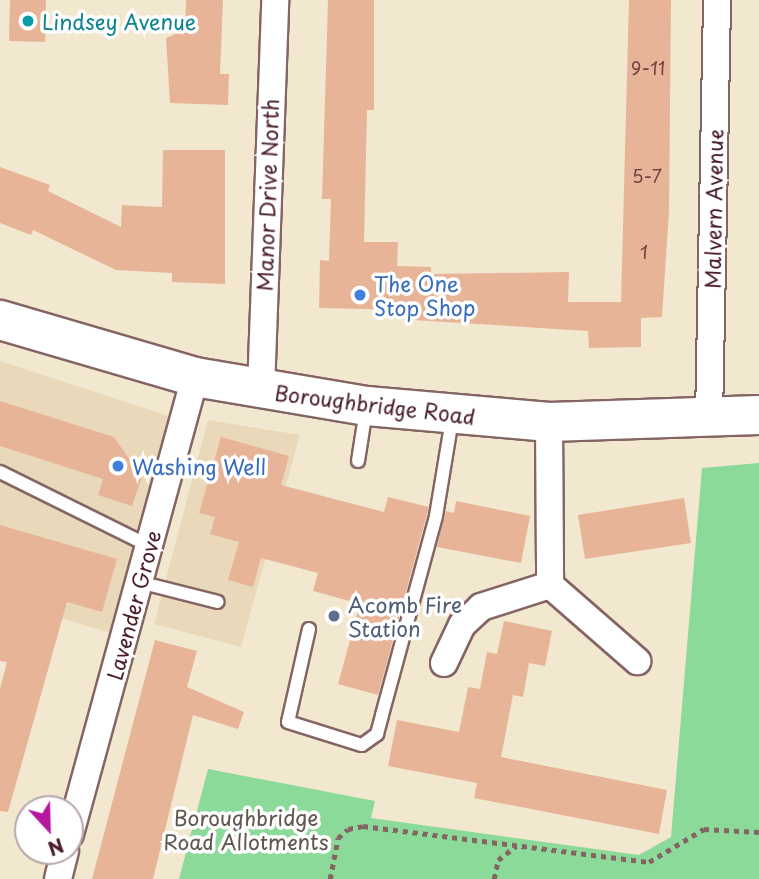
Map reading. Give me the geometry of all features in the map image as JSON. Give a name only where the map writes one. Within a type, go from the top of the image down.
[{"type":"main road","name":"Boroughbridge Road","points":[[0,320],[195,377],[367,406],[549,422],[709,419],[759,415]]},
{"type":"street","name":"Manor Drive North","points":[[261,390],[275,0]]},
{"type":"street","name":"Malvern Avenue","points":[[709,419],[717,0]]},
{"type":"street","name":"Lavender Grove","points":[[81,795],[195,377]]},
{"type":"street","points":[[549,422],[550,585],[637,661]]},
{"type":"street","points":[[444,663],[462,625],[481,607],[550,585]]},
{"type":"lane","points":[[358,461],[367,406]]},
{"type":"lane","points":[[309,629],[288,722],[362,744],[376,734],[382,715],[436,516],[453,415]]},
{"type":"lane","points":[[0,472],[149,546]]},
{"type":"lane","points":[[139,582],[218,602]]},
{"type":"path","points":[[330,879],[338,838],[355,828],[649,862],[704,829],[759,832]]},
{"type":"path","points":[[494,879],[498,860],[517,846]]},
{"type":"shaded area","points":[[0,361],[175,418],[111,633],[0,600]]},
{"type":"shaded area","points":[[208,420],[300,435],[241,647],[154,624]]},
{"type":"green space","name":"Boroughbridge Road Allotments","points":[[759,463],[759,879],[179,879],[208,769],[375,801],[371,818],[639,855],[671,837],[702,468]]},
{"type":"building","name":"Lindsey Avenue","points":[[10,0],[46,0],[45,42],[9,41]]},
{"type":"building","points":[[186,0],[223,0],[220,74],[229,74],[228,105],[170,103],[166,38],[185,30]]},
{"type":"building","points":[[328,0],[374,0],[374,110],[367,110],[364,242],[398,242],[397,266],[431,267],[431,274],[569,272],[568,302],[621,302],[629,0],[671,0],[669,211],[662,317],[641,318],[641,347],[589,348],[588,331],[413,320],[414,310],[319,308],[320,260],[329,261],[331,199],[322,199]]},
{"type":"building","points":[[163,150],[225,150],[225,284],[172,282],[172,273],[116,270],[33,230],[31,235],[0,223],[0,167],[50,185],[48,191],[121,227],[122,205],[162,207]]},
{"type":"building","points":[[0,401],[114,437],[142,477],[132,506],[98,495],[103,479],[0,446]]},
{"type":"building","points":[[221,437],[289,456],[281,485],[384,512],[388,497],[429,507],[378,695],[338,684],[360,604],[313,591],[318,573],[261,558],[253,587],[228,580],[239,542],[210,534],[215,517],[199,513]]},
{"type":"building","points":[[684,498],[691,543],[585,559],[578,515]]},
{"type":"building","points":[[456,501],[530,516],[521,563],[437,547],[446,511],[454,513]]},
{"type":"building","points":[[0,525],[117,559],[102,612],[67,602],[8,812],[0,811],[0,689],[7,662],[0,661]]},
{"type":"building","points":[[504,621],[552,631],[545,666],[529,663],[523,697],[513,695],[501,757],[667,790],[659,834],[474,798],[477,783],[388,766],[397,720],[459,732],[468,687],[480,689],[487,652],[497,654]]},
{"type":"building","points":[[155,640],[197,651],[187,687],[244,712],[238,729],[193,715],[153,879],[92,879]]},
{"type":"place","name":"Lindsey Avenue","points":[[28,21]]},
{"type":"place","name":"The One Stop Shop","points":[[360,295]]},
{"type":"place","name":"Washing Well","points":[[118,466]]},
{"type":"place","name":"Acomb Fire Station","points":[[334,616]]}]
